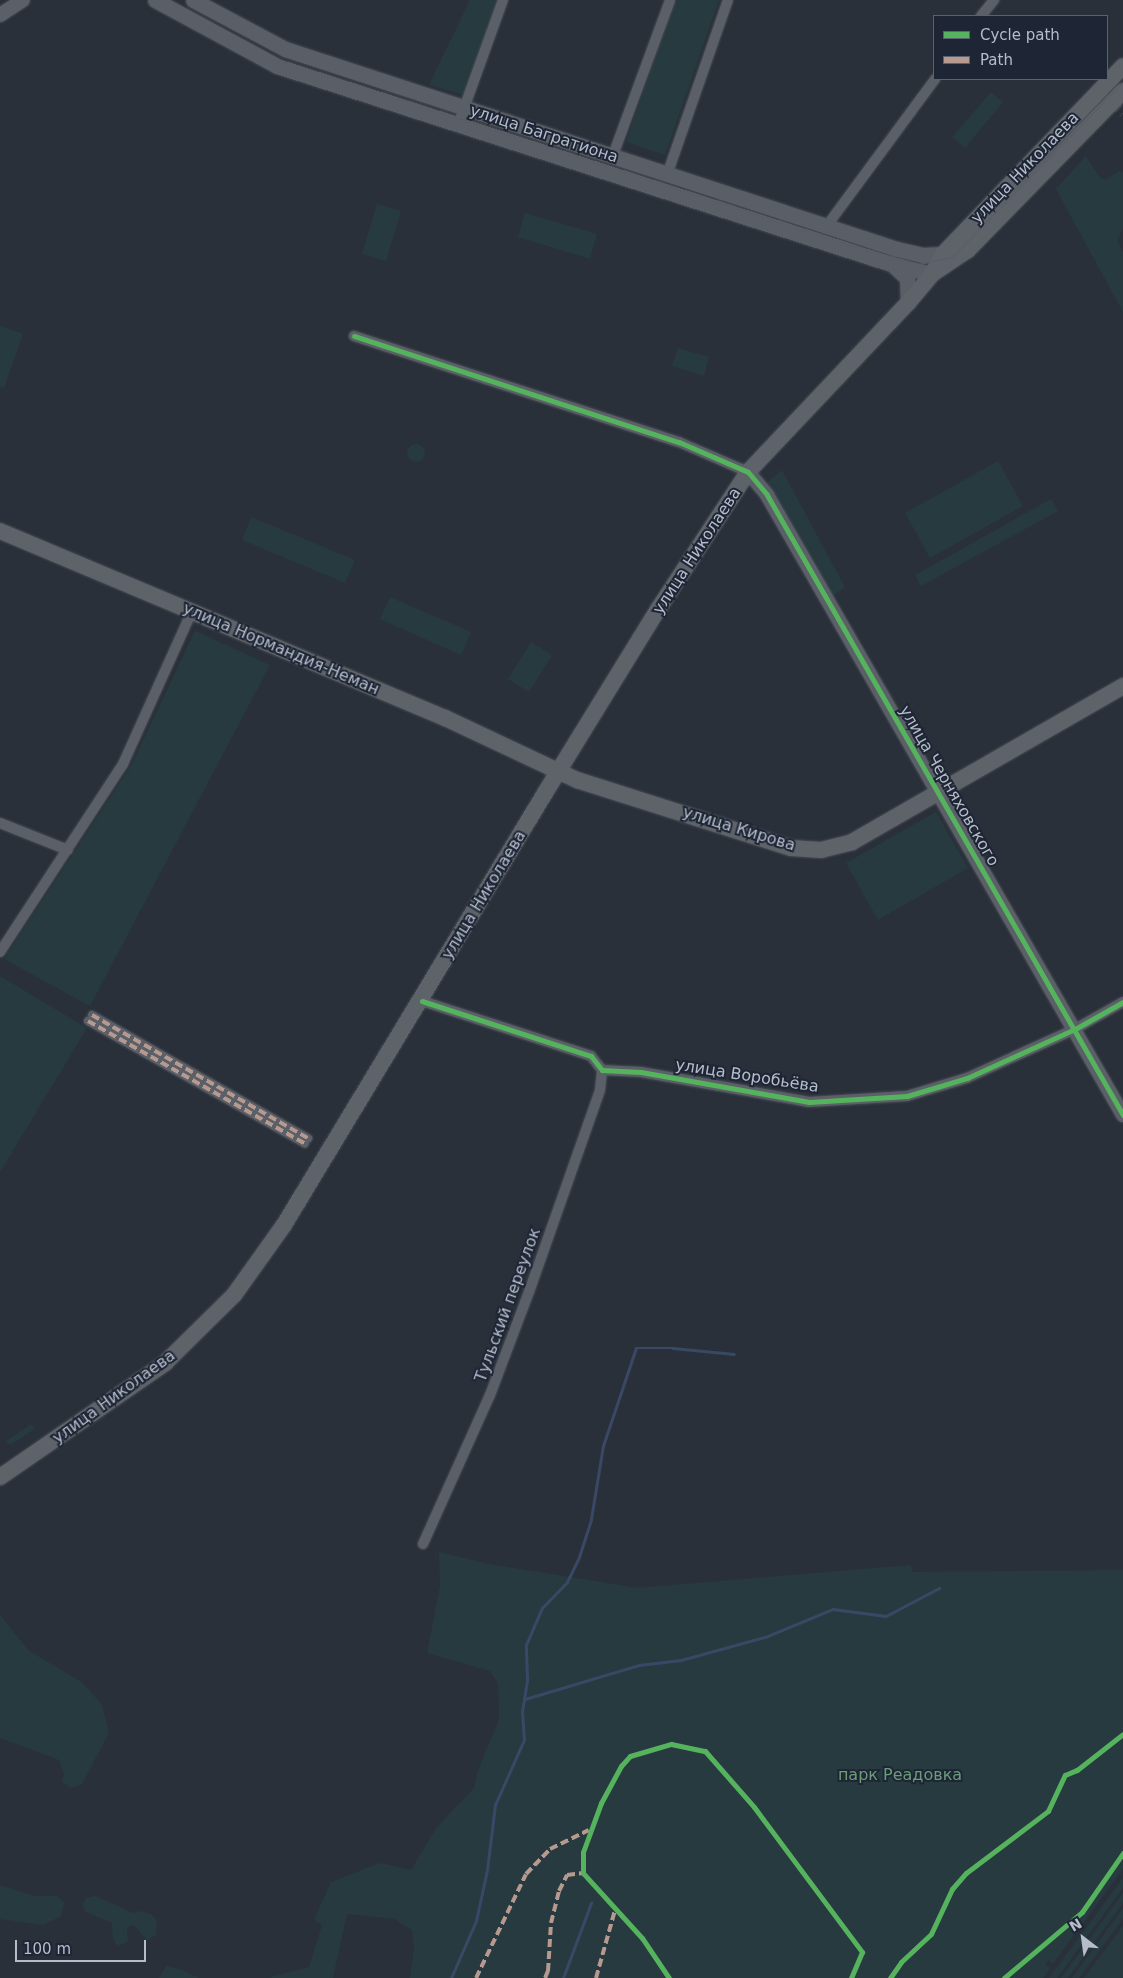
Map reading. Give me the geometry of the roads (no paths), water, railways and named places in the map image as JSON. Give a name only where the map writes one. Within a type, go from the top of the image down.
[{"type":"main road","name":"улица Багратиона","points":[[155,0],[277,66],[892,264],[927,273]]},
{"type":"main road","name":"улица Багратиона","points":[[193,0],[285,49],[826,227],[922,255],[943,254]]},
{"type":"main road","name":"улица Николаева","points":[[0,1478],[165,1363],[234,1295],[272,1245],[422,1001],[659,608],[748,472],[908,302],[927,273],[943,254],[1123,66]]},
{"type":"main road","name":"улица Николаева","points":[[927,273],[968,250],[1117,97]]},
{"type":"main road","points":[[922,255],[927,273]]},
{"type":"main road","points":[[892,264],[907,278],[908,302]]},
{"type":"main road","name":"улица Нормандия-Неман","points":[[0,531],[444,718],[559,772]]},
{"type":"main road","name":"улица Кирова","points":[[559,772],[791,848],[821,850],[852,842],[939,794],[1123,686]]},
{"type":"street","points":[[0,15],[23,0]]},
{"type":"street","points":[[458,125],[503,0]]},
{"type":"street","points":[[612,158],[670,0]]},
{"type":"street","points":[[667,175],[728,0]]},
{"type":"street","points":[[982,15],[994,0]]},
{"type":"street","points":[[1111,79],[1117,97]]},
{"type":"street","points":[[826,227],[934,80]]},
{"type":"street","points":[[354,336],[680,442],[748,472]]},
{"type":"street","name":"улица Черняховского","points":[[748,472],[767,495],[1123,1115]]},
{"type":"street","points":[[0,952],[123,764],[192,611]]},
{"type":"street","points":[[0,823],[68,850]]},
{"type":"street","points":[[422,1001],[591,1056],[602,1070]]},
{"type":"street","name":"улица Воробьёва","points":[[602,1070],[641,1072],[809,1102],[907,1096],[967,1078],[1075,1029],[1123,1002]]},
{"type":"street","points":[[90,1018],[307,1141]]},
{"type":"street","name":"Тульский переулок","points":[[424,1544],[490,1395],[530,1292],[600,1090],[602,1070]]},
{"type":"waterway","points":[[451,1978],[476,1921],[487,1870],[495,1805],[524,1740],[522,1712],[527,1679],[526,1645],[542,1608],[567,1582],[579,1557],[591,1519],[603,1446],[636,1348],[673,1348],[734,1354]]},
{"type":"waterway","points":[[525,1699],[639,1665],[681,1660],[768,1636],[833,1609],[886,1616],[939,1588]]},
{"type":"waterway","points":[[563,1978],[591,1903]]},
{"type":"tunnel","points":[[1112,102],[1123,113]]},
{"type":"tram line","points":[[169,0],[281,61],[837,241],[919,264],[952,257],[1123,82]]},
{"type":"park label","name":"парк Реадовка","points":[[900,1775]]}]
